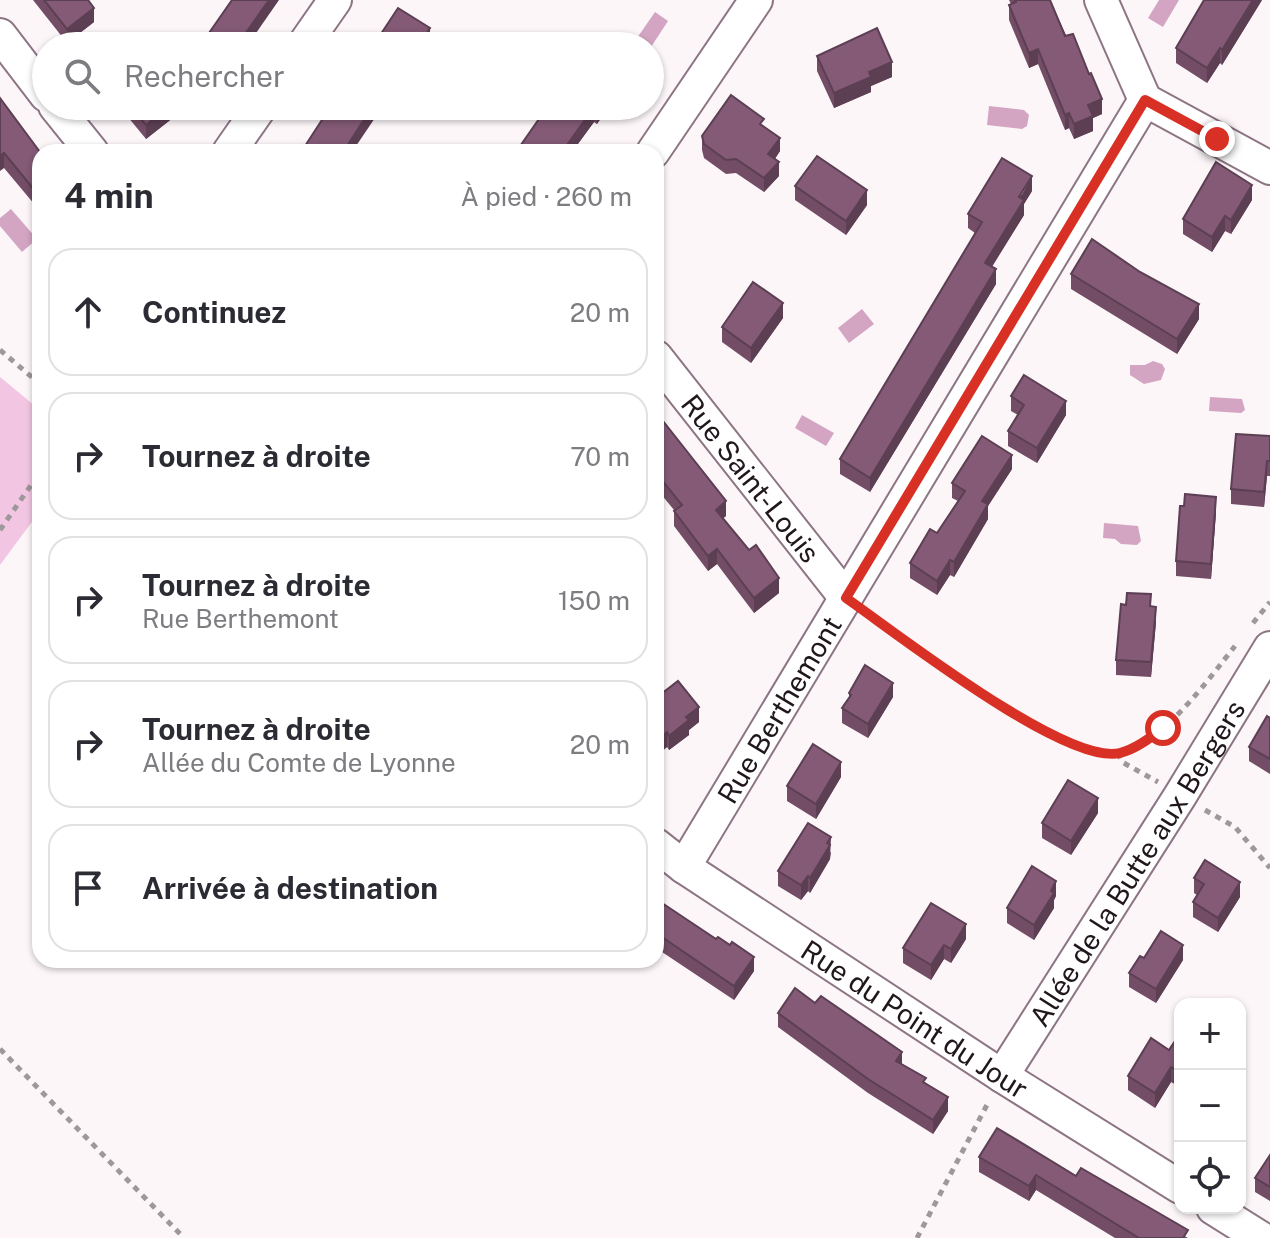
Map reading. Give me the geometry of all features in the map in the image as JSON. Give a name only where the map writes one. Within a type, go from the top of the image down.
[{"type":"street","points":[[313,32],[335,0]]},
{"type":"street","points":[[658,144],[756,0]]},
{"type":"street","points":[[1101,0],[1145,100],[1270,168]]},
{"type":"street","points":[[0,35],[32,77]]},
{"type":"street","name":"Rue Berthemont","points":[[684,867],[1145,100]]},
{"type":"street","points":[[66,120],[86,144]]},
{"type":"street","points":[[235,144],[251,120]]},
{"type":"street","name":"Rue Saint-Louis","points":[[664,367],[846,598]]},
{"type":"street","name":"Allée de la Butte aux Bergers","points":[[1002,1076],[1180,796],[1254,637]]},
{"type":"street","name":"Rue du Point du Jour","points":[[664,851],[1002,1076],[1174,1183]]},
{"type":"street","points":[[1223,1214],[1261,1238]]},
{"type":"path","points":[[0,350],[32,377]]},
{"type":"path","points":[[0,530],[32,484]]},
{"type":"path","points":[[846,598],[972,687],[1038,729],[1078,748],[1118,753],[1144,742],[1163,728],[1213,674],[1254,637],[1270,602]]},
{"type":"path","points":[[1118,753],[1122,762],[1170,788]]},
{"type":"path","points":[[1201,808],[1235,827],[1270,868]]},
{"type":"path","points":[[0,1049],[184,1238]]},
{"type":"path","points":[[917,1238],[1002,1076]]},
{"type":"shaded area","points":[[1159,0],[1179,0],[1163,27],[1148,18]]},
{"type":"shaded area","points":[[655,12],[668,21],[661,32],[641,32]]},
{"type":"shaded area","points":[[989,106],[1024,110],[1029,115],[1027,126],[1022,129],[987,125]]},
{"type":"shaded area","points":[[11,209],[32,233],[32,243],[22,252],[0,226],[0,218]]},
{"type":"shaded area","points":[[862,309],[874,324],[849,343],[838,328]]},
{"type":"shaded area","points":[[1153,361],[1162,364],[1165,369],[1161,380],[1144,384],[1130,375],[1130,365],[1145,365]]},
{"type":"shaded area","points":[[0,377],[32,403],[32,522],[0,565]]},
{"type":"shaded area","points":[[1210,397],[1242,399],[1245,410],[1241,413],[1209,411]]},
{"type":"shaded area","points":[[802,415],[834,433],[826,446],[795,428]]},
{"type":"shaded area","points":[[1104,523],[1138,526],[1141,541],[1137,545],[1121,544],[1115,539],[1103,538]]},
{"type":"building","points":[[44,0],[88,0],[94,8],[67,29]]},
{"type":"building","points":[[232,0],[269,0],[246,32],[210,32]]},
{"type":"building","points":[[1015,0],[1050,0],[1065,36],[1073,34],[1102,99],[1088,105],[1093,116],[1074,124],[1069,113],[1065,115],[1038,49],[1029,53],[1009,5]]},
{"type":"building","points":[[1204,0],[1253,0],[1207,68],[1176,48]]},
{"type":"building","points":[[398,8],[430,28],[427,32],[382,32]]},
{"type":"building","points":[[877,28],[892,62],[869,72],[871,77],[834,93],[817,56]]},
{"type":"building","points":[[731,95],[764,119],[760,124],[780,138],[768,154],[779,162],[764,178],[736,159],[726,160],[704,144],[702,136]]},
{"type":"building","points":[[0,98],[34,144],[32,187],[4,153],[0,156]]},
{"type":"building","points":[[322,120],[364,120],[348,144],[306,144]]},
{"type":"building","points":[[538,120],[585,120],[568,144],[522,144]]},
{"type":"building","points":[[817,156],[867,190],[846,221],[795,186]]},
{"type":"building","points":[[1002,158],[1032,176],[1019,197],[1024,200],[985,263],[996,269],[870,478],[840,459],[982,222],[968,214]]},
{"type":"building","points":[[1216,162],[1252,185],[1231,220],[1225,216],[1212,237],[1183,219]]},
{"type":"building","points":[[1092,239],[1140,272],[1199,304],[1177,339],[1071,274]]},
{"type":"building","points":[[753,282],[783,303],[751,348],[722,327]]},
{"type":"building","points":[[1024,375],[1066,401],[1037,448],[1008,431],[1024,405],[1011,396]]},
{"type":"building","points":[[664,422],[726,501],[716,510],[749,550],[756,545],[779,578],[754,598],[717,549],[708,556],[674,511],[682,505],[664,483]]},
{"type":"building","points":[[1236,434],[1270,436],[1270,461],[1267,461],[1264,492],[1231,489]]},
{"type":"building","points":[[982,436],[1012,455],[982,501],[988,504],[954,562],[950,560],[937,581],[910,563],[930,529],[937,533],[965,491],[952,483]]},
{"type":"building","points":[[1185,494],[1216,497],[1211,564],[1176,561],[1180,506],[1184,506]]},
{"type":"building","points":[[1127,593],[1151,594],[1150,606],[1156,607],[1151,662],[1116,660],[1121,604],[1126,605]]},
{"type":"building","points":[[865,665],[893,683],[868,724],[842,708]]},
{"type":"building","points":[[678,681],[699,707],[669,736],[667,732],[664,734],[664,692]]},
{"type":"building","points":[[1267,716],[1270,718],[1270,759],[1249,747]]},
{"type":"building","points":[[813,744],[841,762],[816,804],[787,786]]},
{"type":"building","points":[[1068,780],[1098,798],[1071,841],[1042,823]]},
{"type":"building","points":[[808,823],[831,837],[827,843],[830,845],[810,878],[808,876],[801,885],[778,871]]},
{"type":"building","points":[[1205,860],[1240,882],[1218,918],[1193,902],[1204,884],[1194,878]]},
{"type":"building","points":[[1032,866],[1056,881],[1051,891],[1054,893],[1034,925],[1007,908]]},
{"type":"building","points":[[931,903],[966,924],[951,949],[944,945],[931,965],[903,948]]},
{"type":"building","points":[[664,904],[716,939],[718,937],[730,945],[732,942],[754,957],[734,986],[664,938]]},
{"type":"building","points":[[1161,931],[1183,945],[1156,989],[1129,973],[1140,956],[1144,958]]},
{"type":"building","points":[[795,988],[815,1003],[821,996],[902,1052],[896,1061],[926,1078],[923,1082],[948,1097],[933,1120],[868,1079],[778,1013]]},
{"type":"building","points":[[1151,1038],[1169,1050],[1174,1042],[1174,1069],[1171,1067],[1155,1093],[1128,1076]]},
{"type":"building","points":[[997,1128],[1076,1176],[1081,1168],[1188,1230],[1183,1238],[1139,1238],[1036,1175],[1029,1186],[979,1157]]},
{"type":"building","points":[[1270,1155],[1270,1187],[1255,1178]]},
{"type":"route","points":[[1163,728],[1144,742],[1118,753],[1078,748],[1038,729],[972,687],[846,598],[1145,100],[1217,139]]}]
